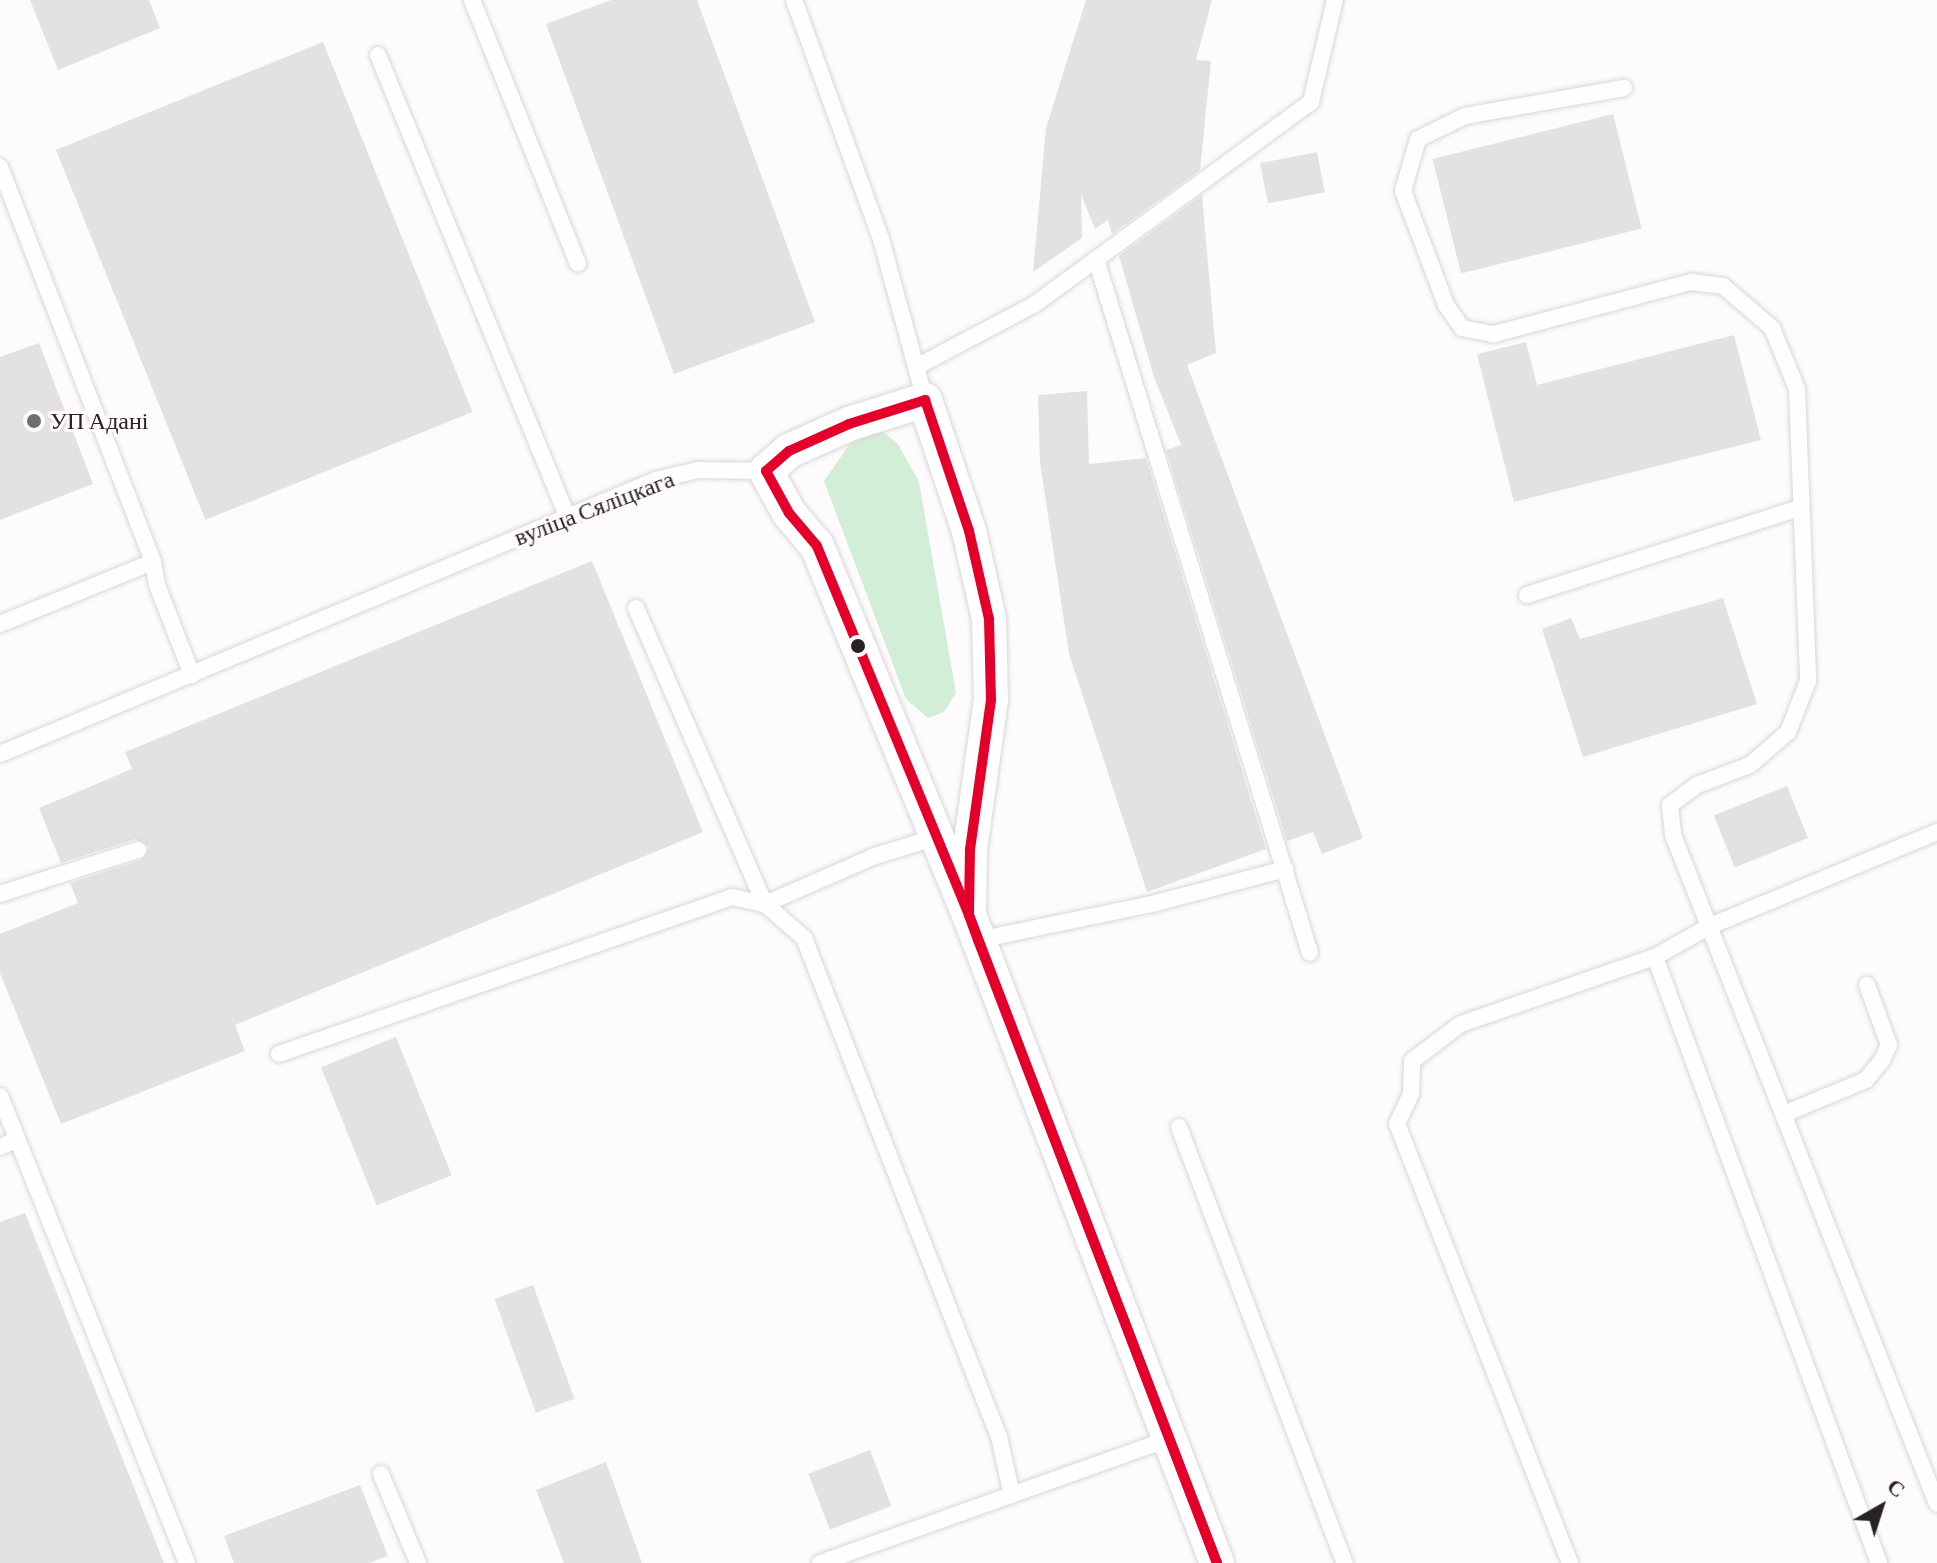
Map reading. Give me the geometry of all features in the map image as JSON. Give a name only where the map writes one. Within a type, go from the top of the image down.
[{"type":"street","points":[[974,927],[970,849],[991,700],[989,619],[969,531],[925,400],[837,429],[789,451],[766,471],[789,513],[817,546],[974,927],[1217,1563]]},
{"type":"lane","points":[[472,0],[578,264]]},
{"type":"lane","points":[[794,0],[881,239],[925,400]]},
{"type":"lane","points":[[918,366],[1035,304],[1311,102],[1335,0]]},
{"type":"lane","points":[[378,55],[567,516]]},
{"type":"lane","points":[[1624,88],[1465,116],[1418,139],[1403,191],[1446,305],[1462,328],[1494,334],[1691,282],[1723,286],[1772,328],[1797,389],[1799,508],[1808,681],[1788,732],[1750,765],[1697,785],[1670,805],[1673,835],[1937,1504]]},
{"type":"lane","points":[[0,167],[153,562],[157,585],[192,675]]},
{"type":"lane","points":[[1096,259],[1310,953]]},
{"type":"lane","name":"вуліца Сяліцкага","points":[[0,754],[567,516],[670,476],[698,470],[766,471]]},
{"type":"lane","points":[[1527,595],[1799,508]]},
{"type":"lane","points":[[0,624],[153,562]]},
{"type":"lane","points":[[636,608],[765,904],[804,938],[999,1437],[1012,1495]]},
{"type":"lane","points":[[1570,1563],[1397,1124],[1411,1094],[1412,1061],[1461,1024],[1655,957],[1710,926],[1937,832]]},
{"type":"lane","points":[[279,1054],[732,897],[765,904],[875,856],[937,837]]},
{"type":"lane","points":[[0,894],[138,850]]},
{"type":"lane","points":[[974,927],[1152,904],[1285,869]]},
{"type":"lane","points":[[1655,957],[1879,1563]]},
{"type":"lane","points":[[1784,1114],[1866,1080],[1882,1060],[1889,1045],[1867,985]]},
{"type":"lane","points":[[0,1096],[187,1563]]},
{"type":"lane","points":[[1179,1127],[1345,1563]]},
{"type":"lane","points":[[0,1147],[17,1139]]},
{"type":"lane","points":[[820,1563],[1169,1439]]},
{"type":"lane","points":[[381,1474],[418,1563]]},
{"type":"green space","points":[[859,431],[883,432],[898,444],[919,482],[956,693],[944,712],[928,718],[906,699],[824,481]]},
{"type":"building","points":[[30,0],[149,0],[160,28],[58,70]]},
{"type":"building","points":[[611,0],[697,0],[815,322],[674,374],[546,24]]},
{"type":"building","points":[[1086,0],[1212,0],[1196,60],[1211,61],[1200,170],[1112,234],[1108,220],[1095,229],[1081,194],[1082,238],[1033,272],[1046,128]]},
{"type":"building","points":[[323,42],[472,412],[205,520],[56,150]]},
{"type":"building","points":[[1613,114],[1642,228],[1461,273],[1433,159]]},
{"type":"building","points":[[1317,152],[1325,192],[1268,203],[1260,163]]},
{"type":"building","points":[[1202,195],[1216,353],[1187,365],[1363,838],[1322,854],[1313,832],[1287,841],[1166,450],[1181,445],[1154,377],[1119,256]]},
{"type":"building","points":[[1734,335],[1761,440],[1514,502],[1477,354],[1526,342],[1537,385]]},
{"type":"building","name":"УП Адані","points":[[39,343],[93,484],[0,520],[0,357]]},
{"type":"building","points":[[1087,391],[1089,464],[1146,458],[1266,849],[1147,892],[1069,654],[1040,462],[1038,395]]},
{"type":"building","points":[[592,561],[703,832],[235,1025],[245,1051],[61,1124],[0,973],[0,934],[78,903],[70,883],[141,860],[149,847],[135,839],[61,863],[39,808],[132,769],[125,752]]},
{"type":"building","points":[[1723,598],[1757,704],[1583,757],[1542,629],[1571,618],[1580,639]]},
{"type":"building","points":[[1787,786],[1808,838],[1735,868],[1714,816]]},
{"type":"building","points":[[396,1037],[452,1175],[377,1205],[321,1067]]},
{"type":"building","points":[[25,1213],[164,1563],[0,1563],[0,1222]]},
{"type":"building","points":[[533,1285],[574,1399],[536,1413],[494,1299]]},
{"type":"building","points":[[870,1450],[892,1506],[830,1530],[808,1474]]},
{"type":"building","points":[[606,1462],[642,1563],[564,1563],[536,1490]]},
{"type":"building","points":[[360,1485],[388,1556],[369,1563],[234,1563],[224,1536]]},
{"type":"transit line","points":[[925,400],[969,531],[989,619],[991,700],[970,849],[969,915],[817,546],[789,513],[766,471],[789,451],[849,424],[925,400]]},
{"type":"transit line","points":[[969,915],[1217,1563],[978,940],[969,915]]},
{"type":"place","name":"УП Адані","points":[[34,421]]}]
